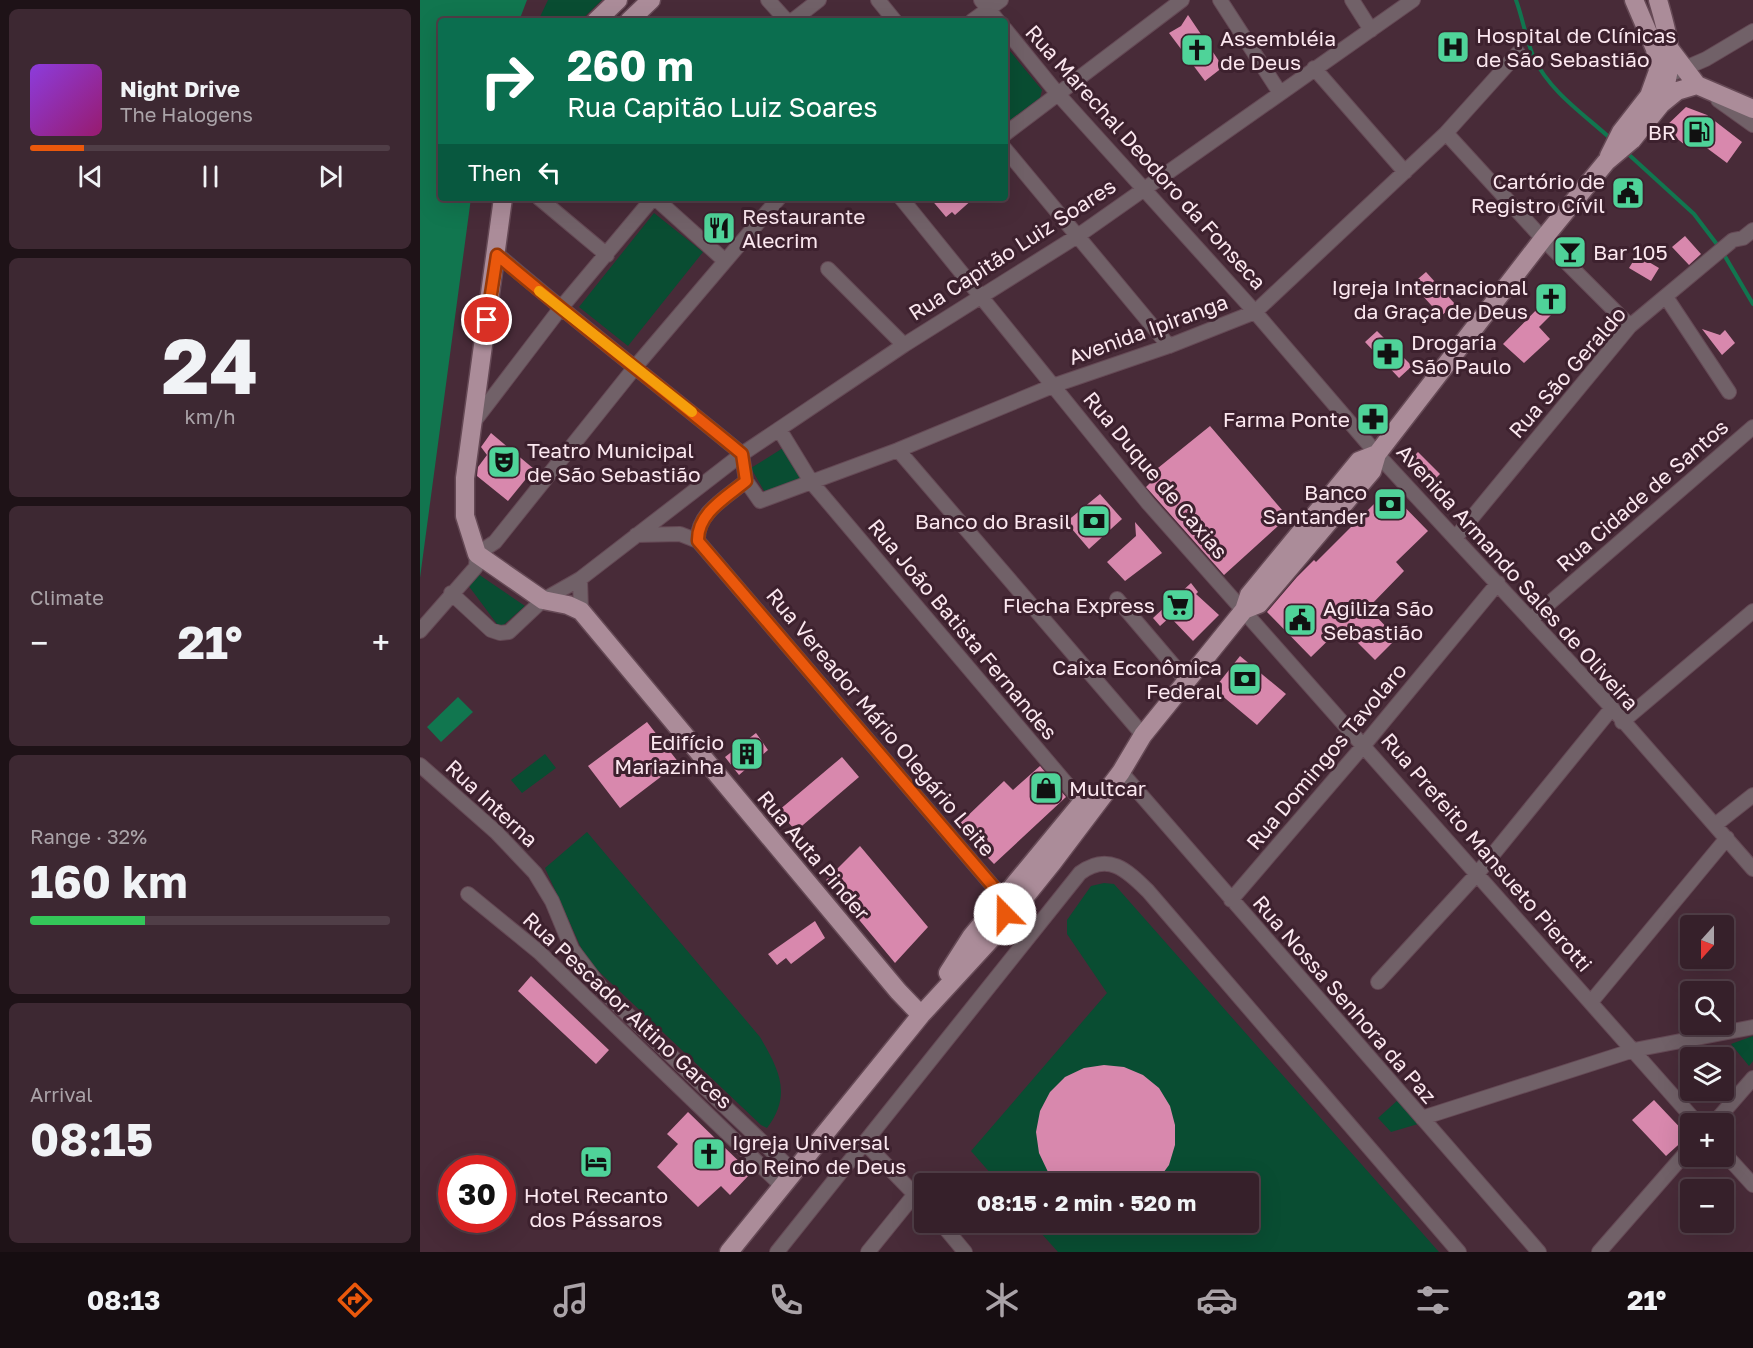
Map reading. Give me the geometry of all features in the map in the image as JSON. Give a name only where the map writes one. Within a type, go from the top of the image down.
[{"type":"main road","points":[[599,18],[618,0]]},
{"type":"main road","points":[[632,18],[651,0]]},
{"type":"main road","points":[[1634,0],[1650,26],[1671,50]]},
{"type":"main road","points":[[1634,0],[1655,49],[1658,71],[1753,109]]},
{"type":"main road","points":[[1658,0],[1671,50],[1670,75],[1661,104]]},
{"type":"main road","points":[[729,1252],[921,1015],[992,938],[1121,772],[1143,735],[1186,680],[1244,610],[1259,604],[1372,471],[1377,454],[1543,239],[1626,136],[1649,96],[1670,75]]},
{"type":"main road","points":[[1626,136],[1677,91],[1697,85]]},
{"type":"main road","points":[[502,201],[497,255],[463,497],[465,516],[477,554],[543,600],[568,605],[581,611]]},
{"type":"main road","name":"Rua Auta Pinder","points":[[581,611],[898,991],[921,1015]]},
{"type":"main road","points":[[921,1015],[971,937],[1113,762],[1143,735]]},
{"type":"street","points":[[768,0],[784,18]]},
{"type":"street","points":[[796,18],[819,0]]},
{"type":"street","points":[[878,0],[893,18]]},
{"type":"street","points":[[974,18],[985,5],[1001,0]]},
{"type":"street","points":[[1008,132],[1182,0]]},
{"type":"street","points":[[1221,0],[1280,93]]},
{"type":"street","points":[[1352,0],[1371,30]]},
{"type":"street","name":"Rua Capitão Luiz Soares","points":[[451,593],[491,630],[500,633],[509,632],[543,600],[580,579],[742,454],[904,345],[1079,235],[1142,188],[1413,0]]},
{"type":"street","name":"Rua Marechal Deodoro da Fonseca","points":[[985,5],[996,18]]},
{"type":"street","points":[[1670,75],[1706,59],[1753,31]]},
{"type":"street","name":"Rua Marechal Deodoro da Fonseca","points":[[1008,34],[1057,93],[1255,312]]},
{"type":"street","name":"Avenida Ipiranga","points":[[746,481],[760,501],[898,450],[1055,386],[1169,346],[1255,312],[1446,133],[1518,53]]},
{"type":"street","points":[[1706,59],[1700,68],[1697,85],[1753,125]]},
{"type":"street","points":[[1314,68],[1405,172]]},
{"type":"street","points":[[1446,133],[1543,239],[1630,326]]},
{"type":"street","points":[[1008,152],[1079,235],[1169,346]]},
{"type":"street","points":[[543,201],[607,255]]},
{"type":"street","points":[[473,423],[560,309],[652,201]]},
{"type":"street","points":[[657,201],[724,260]]},
{"type":"street","points":[[420,631],[476,567],[477,554],[495,542],[636,366],[775,201]]},
{"type":"street","name":"Rua Duque de Caxias","points":[[903,201],[1148,503],[1244,610]]},
{"type":"street","name":"Rua São Geraldo","points":[[1456,537],[1630,326],[1708,264],[1733,240],[1743,238],[1753,230]]},
{"type":"street","points":[[497,255],[560,309],[636,366],[742,454],[746,481],[706,514],[699,525],[698,541],[680,534],[636,535]]},
{"type":"street","points":[[828,269],[904,345]]},
{"type":"street","points":[[1666,297],[1729,392]]},
{"type":"street","name":"Avenida Armando Sales de Oliveira","points":[[1255,312],[1377,454],[1612,708],[1753,869]]},
{"type":"street","name":"Rua Cidade de Santos","points":[[1531,619],[1753,427]]},
{"type":"street","name":"Rua João Batista Fernandes","points":[[779,429],[812,483],[1082,802]]},
{"type":"street","points":[[898,450],[1143,735]]},
{"type":"street","name":"Rua Vereador Mário Olegário Leite","points":[[698,541],[1003,898]]},
{"type":"street","points":[[580,579],[581,611]]},
{"type":"street","name":"Rua Domingos Tavolaro","points":[[1230,900],[1364,745],[1498,583]]},
{"type":"street","points":[[1117,599],[1186,680]]},
{"type":"street","name":"Rua Prefeito Mansueto Pierotti","points":[[1244,610],[1688,1113]]},
{"type":"street","points":[[1622,722],[1753,611]]},
{"type":"street","points":[[1378,982],[1477,874],[1612,708]]},
{"type":"street","name":"Rua Interna","points":[[420,765],[496,832],[535,873],[552,901],[572,949],[605,993],[787,1178]]},
{"type":"street","name":"Rua Nossa Senhora da Paz","points":[[1121,772],[1230,900],[1539,1252]]},
{"type":"street","points":[[1715,825],[1753,795]]},
{"type":"street","points":[[1591,1002],[1727,838]]},
{"type":"street","points":[[777,1252],[1080,873],[1092,864],[1107,863],[1132,875],[1148,891],[1459,1252]]},
{"type":"street","name":"Rua Pescador Altino Garces","points":[[468,894],[539,952],[787,1178]]},
{"type":"street","points":[[992,938],[1005,914],[1003,898]]},
{"type":"street","points":[[1422,1118],[1634,1050],[1753,1027]]},
{"type":"street","points":[[1723,1113],[1753,1078]]},
{"type":"street","points":[[864,1142],[914,1193]]},
{"type":"street","points":[[1599,1252],[1680,1159]]},
{"type":"street","points":[[1734,1164],[1753,1185]]},
{"type":"street","points":[[868,1252],[914,1205]]},
{"type":"street","points":[[949,1233],[965,1252]]},
{"type":"shaded area","points":[[420,0],[527,0],[520,18],[438,18],[438,201],[471,201],[420,578]]},
{"type":"shaded area","points":[[548,0],[602,0],[583,18],[539,18]]},
{"type":"shaded area","points":[[1008,49],[1042,90],[1040,98],[1008,122]]},
{"type":"shaded area","points":[[654,213],[703,252],[628,346],[579,307]]},
{"type":"shaded area","points":[[783,448],[811,476],[767,496],[751,468]]},
{"type":"shaded area","points":[[478,574],[525,606],[500,628],[468,585]]},
{"type":"shaded area","points":[[458,697],[473,712],[441,742],[427,727]]},
{"type":"shaded area","points":[[545,754],[556,768],[522,793],[511,780]]},
{"type":"shaded area","points":[[587,832],[760,1037],[777,1070],[781,1092],[775,1116],[767,1128],[761,1125],[591,964],[583,952],[545,868]]},
{"type":"shaded area","points":[[1104,883],[1114,884],[1439,1252],[1058,1252],[1041,1233],[1259,1233],[1259,1173],[990,1173],[971,1151],[1107,993],[1067,934],[1067,920],[1091,886]]},
{"type":"shaded area","points":[[1753,1036],[1753,1061],[1749,1066],[1734,1047],[1731,1044]]},
{"type":"shaded area","points":[[1398,1100],[1418,1124],[1391,1132],[1378,1118]]},
{"type":"building","name":"Assembléia de Deus","points":[[1188,15],[1223,67],[1205,81],[1169,33],[1181,26]]},
{"type":"building","name":"BR","points":[[1686,107],[1707,115],[1742,142],[1727,163],[1692,137],[1685,145],[1664,128]]},
{"type":"building","points":[[933,201],[971,201],[955,215],[952,212],[946,217]]},
{"type":"building","points":[[1685,236],[1701,254],[1689,265],[1672,247]]},
{"type":"building","points":[[1637,255],[1659,268],[1651,281],[1629,268]]},
{"type":"building","points":[[1426,272],[1455,304],[1441,316],[1412,284]]},
{"type":"building","points":[[1551,286],[1565,301],[1539,327],[1550,339],[1524,363],[1503,344],[1542,304],[1537,298]]},
{"type":"building","points":[[1702,329],[1720,335],[1725,330],[1735,343],[1722,355]]},
{"type":"building","name":"Drogaria São Paulo","points":[[1377,331],[1412,366],[1399,378],[1365,342]]},
{"type":"building","points":[[1210,426],[1288,517],[1224,575],[1146,487],[1157,476],[1153,472]]},
{"type":"building","name":"Teatro Municipal de São Sebastião","points":[[491,433],[534,469],[508,501],[477,476],[478,467],[487,455],[481,447]]},
{"type":"building","points":[[1418,452],[1440,474],[1428,486],[1406,464]]},
{"type":"building","points":[[1388,490],[1428,531],[1396,562],[1404,571],[1368,608],[1397,638],[1375,660],[1342,627],[1311,657],[1267,612],[1297,577],[1314,560],[1316,562]]},
{"type":"building","name":"Banco do Brasil","points":[[1100,494],[1122,519],[1089,549],[1066,522]]},
{"type":"building","points":[[1135,522],[1162,553],[1125,581],[1107,562],[1136,536]]},
{"type":"building","points":[[1191,583],[1198,592],[1196,594],[1219,615],[1193,641],[1170,617],[1160,626],[1153,618]]},
{"type":"building","points":[[1240,656],[1286,694],[1257,725],[1214,689]]},
{"type":"building","points":[[647,722],[679,763],[620,808],[588,766]]},
{"type":"building","name":"Edifício Mariazinha","points":[[756,733],[768,750],[739,775],[725,757]]},
{"type":"building","points":[[842,757],[859,777],[796,831],[778,811]]},
{"type":"building","points":[[1040,766],[1066,797],[994,864],[957,826],[1004,781],[1013,790]]},
{"type":"building","points":[[860,846],[928,927],[895,963],[826,880]]},
{"type":"building","points":[[815,921],[825,938],[791,964],[786,958],[777,965],[768,954]]},
{"type":"building","points":[[531,976],[609,1050],[596,1064],[518,991]]},
{"type":"building","points":[[1104,1065],[1124,1067],[1143,1075],[1159,1088],[1170,1106],[1175,1125],[1175,1145],[1169,1165],[1163,1173],[1048,1172],[1039,1153],[1036,1132],[1040,1111],[1050,1092],[1065,1077],[1084,1068]]},
{"type":"building","points":[[1654,1100],[1680,1128],[1680,1143],[1666,1156],[1632,1120]]},
{"type":"building","points":[[688,1112],[751,1173],[730,1195],[721,1186],[698,1207],[657,1167],[678,1144],[667,1134]]},
{"type":"waterway","points":[[1516,0],[1531,51],[1549,82],[1611,139]]},
{"type":"waterway","points":[[1626,152],[1694,214],[1719,247]]},
{"type":"waterway","points":[[1723,253],[1753,304]]},
{"type":"slow traffic","points":[[539,291],[692,412]]},
{"type":"place","name":"Hospital de Clínicas de São Sebastião","points":[[1453,47]]},
{"type":"place","name":"Assembléia de Deus","points":[[1197,50]]},
{"type":"place","name":"BR","points":[[1699,132]]},
{"type":"place","name":"Cartório de Registro Cívil","points":[[1628,193]]},
{"type":"place","name":"Restaurante Alecrim","points":[[719,228]]},
{"type":"place","name":"Bar 105","points":[[1570,252]]},
{"type":"place","name":"Igreja Internacional da Graça de Deus","points":[[1551,299]]},
{"type":"place","name":"Drogaria São Paulo","points":[[1388,354]]},
{"type":"place","name":"Farma Ponte","points":[[1373,419]]},
{"type":"place","name":"Teatro Municipal de São Sebastião","points":[[504,462]]},
{"type":"place","name":"Banco Santander","points":[[1390,504]]},
{"type":"place","name":"Banco do Brasil","points":[[1094,521]]},
{"type":"place","name":"Flecha Express","points":[[1178,605]]},
{"type":"place","name":"Agiliza São Sebastião","points":[[1300,620]]},
{"type":"place","name":"Caixa Econômica Federal","points":[[1245,679]]},
{"type":"place","name":"Edifício Mariazinha","points":[[747,754]]},
{"type":"place","name":"Multcar","points":[[1046,788]]},
{"type":"place","name":"Igreja Universal do Reino de Deus","points":[[709,1154]]},
{"type":"place","name":"Hotel Recanto dos Pássaros","points":[[596,1162]]},
{"type":"route","points":[[487,320],[497,255],[560,309],[636,366],[742,454],[746,481],[706,514],[699,525],[698,541],[1003,898],[1005,914]]}]
